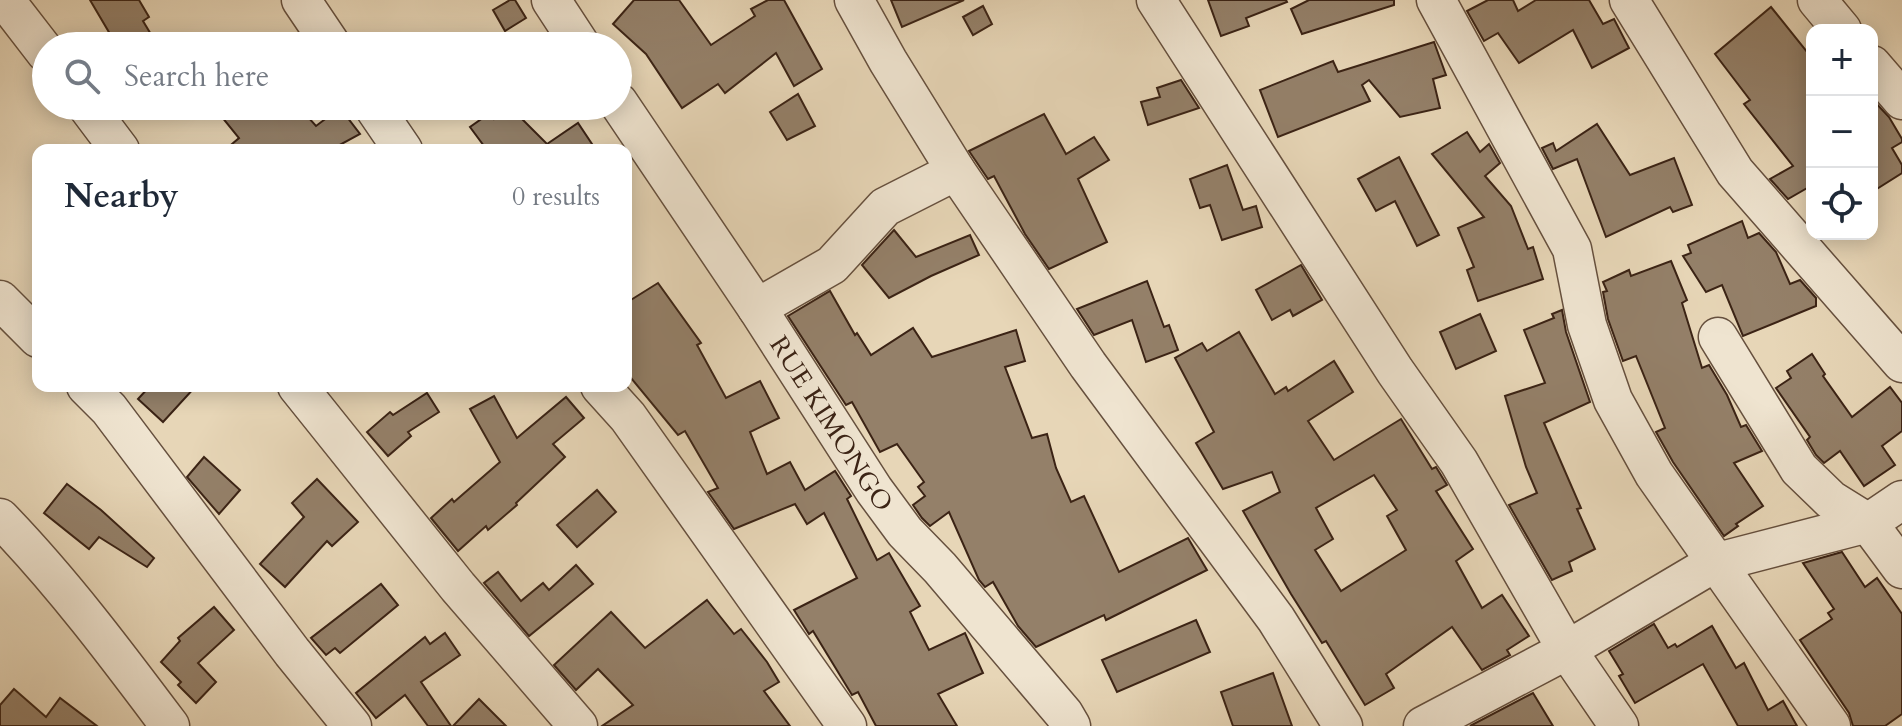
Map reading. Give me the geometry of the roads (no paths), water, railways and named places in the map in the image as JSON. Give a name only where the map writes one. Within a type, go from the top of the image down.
[{"type":"street","points":[[5,0],[32,35]]},
{"type":"street","points":[[301,0],[323,32]]},
{"type":"street","points":[[551,0],[572,32]]},
{"type":"street","points":[[854,0],[956,171],[1088,365],[1276,619],[1343,726]]},
{"type":"street","points":[[1156,0],[1395,371],[1459,462],[1567,650],[1619,726]]},
{"type":"street","points":[[1436,0],[1572,249],[1587,325],[1613,400],[1654,474],[1831,726]]},
{"type":"street","points":[[1629,0],[1735,172],[1902,363]]},
{"type":"street","points":[[1817,0],[1837,24]]},
{"type":"street","points":[[1878,72],[1902,100]]},
{"type":"street","points":[[98,120],[116,144]]},
{"type":"street","points":[[383,120],[399,144]]},
{"type":"street","name":"RUE KIMONGO","points":[[630,120],[757,308],[874,490],[905,532],[940,568],[1071,726]]},
{"type":"street","points":[[757,308],[832,265],[885,207],[956,171]]},
{"type":"street","points":[[0,300],[32,332]]},
{"type":"street","points":[[1718,337],[1799,469],[1831,500],[1868,523],[1902,569]]},
{"type":"street","points":[[92,392],[109,409],[292,652],[352,726]]},
{"type":"street","points":[[302,392],[458,587],[578,726]]},
{"type":"street","points":[[605,392],[628,417],[847,726]]},
{"type":"street","points":[[1423,726],[1567,650],[1714,563],[1868,523],[1902,500]]},
{"type":"street","points":[[0,518],[33,552],[107,642],[170,726]]}]
